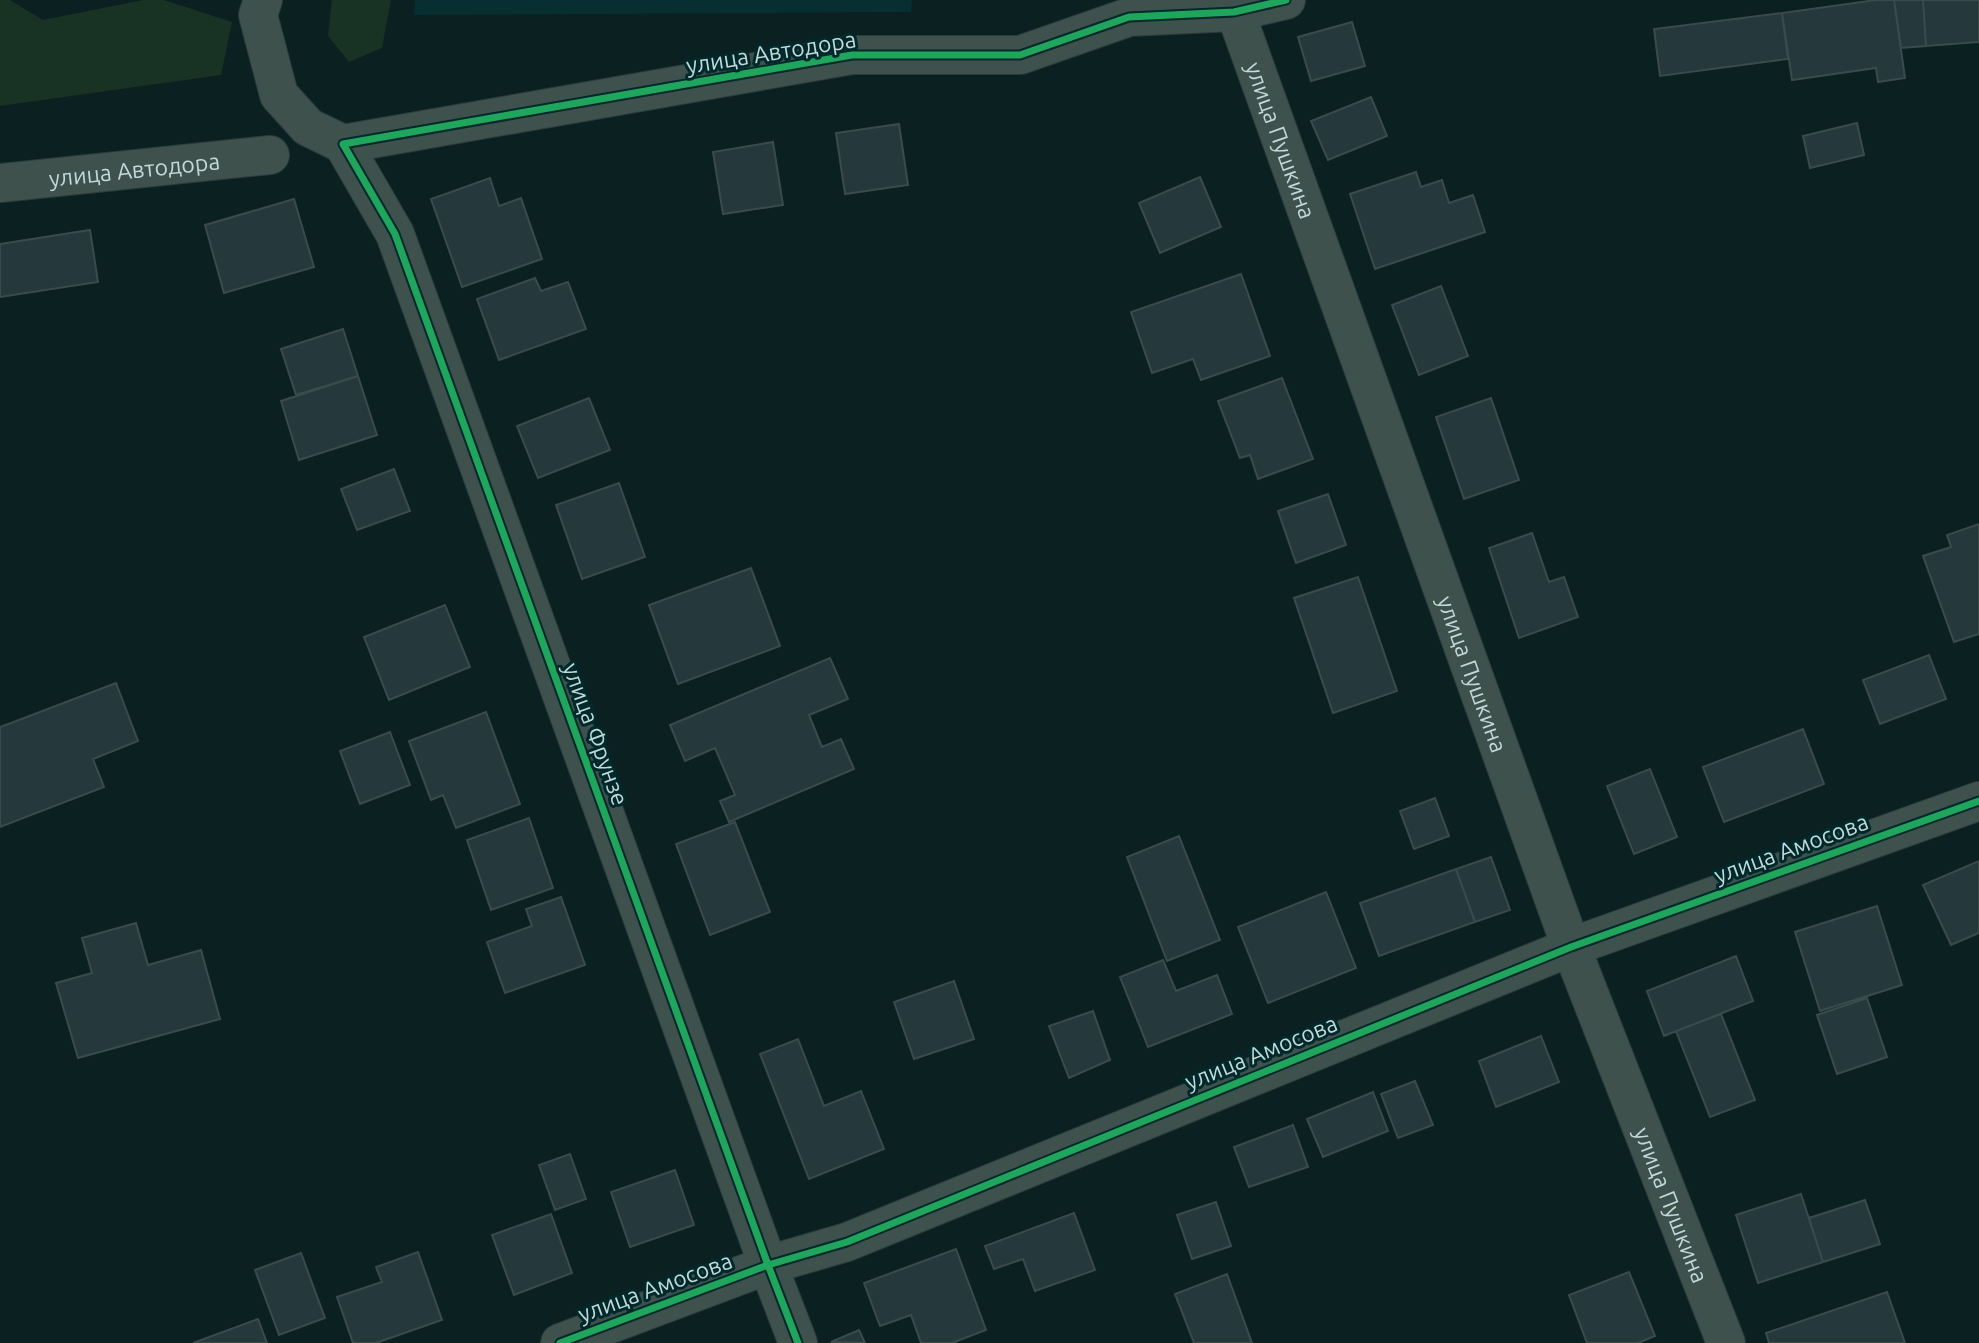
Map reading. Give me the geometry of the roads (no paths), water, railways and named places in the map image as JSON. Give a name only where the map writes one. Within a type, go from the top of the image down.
[{"type":"street","points":[[263,0],[257,15],[279,95],[308,127],[343,144]]},
{"type":"street","name":"улица Автодора","points":[[343,144],[852,55],[1020,55],[1129,17],[1286,0]]},
{"type":"street","name":"улица Пушкина","points":[[1233,6],[1571,947],[1726,1343]]},
{"type":"street","name":"улица Фрунзе","points":[[343,144],[395,234],[798,1343]]},
{"type":"street","name":"улица Автодора","points":[[0,183],[270,155]]},
{"type":"street","name":"улица Амосова","points":[[560,1343],[768,1265],[847,1242],[1571,947],[1979,801]]}]
